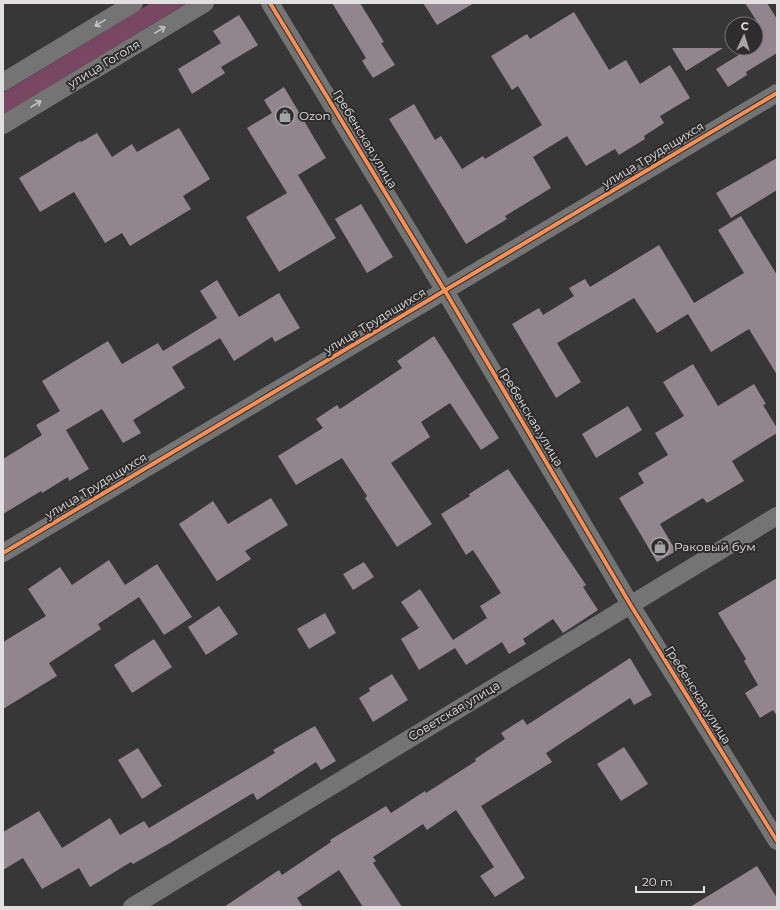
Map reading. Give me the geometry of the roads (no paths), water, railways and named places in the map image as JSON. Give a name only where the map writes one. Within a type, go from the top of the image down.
[{"type":"street","points":[[3,82],[134,3]]},
{"type":"street","name":"улица Гоголя","points":[[3,124],[205,3]]},
{"type":"street","name":"Гребенская улица","points":[[270,3],[445,291],[630,604],[777,841]]},
{"type":"street","name":"улица Трудящихся","points":[[3,553],[777,93]]},
{"type":"street","name":"Советская улица","points":[[132,907],[777,516]]},
{"type":"place","name":"Ozon","points":[[285,116]]},
{"type":"place","name":"Раковый бум","points":[[660,547]]}]
